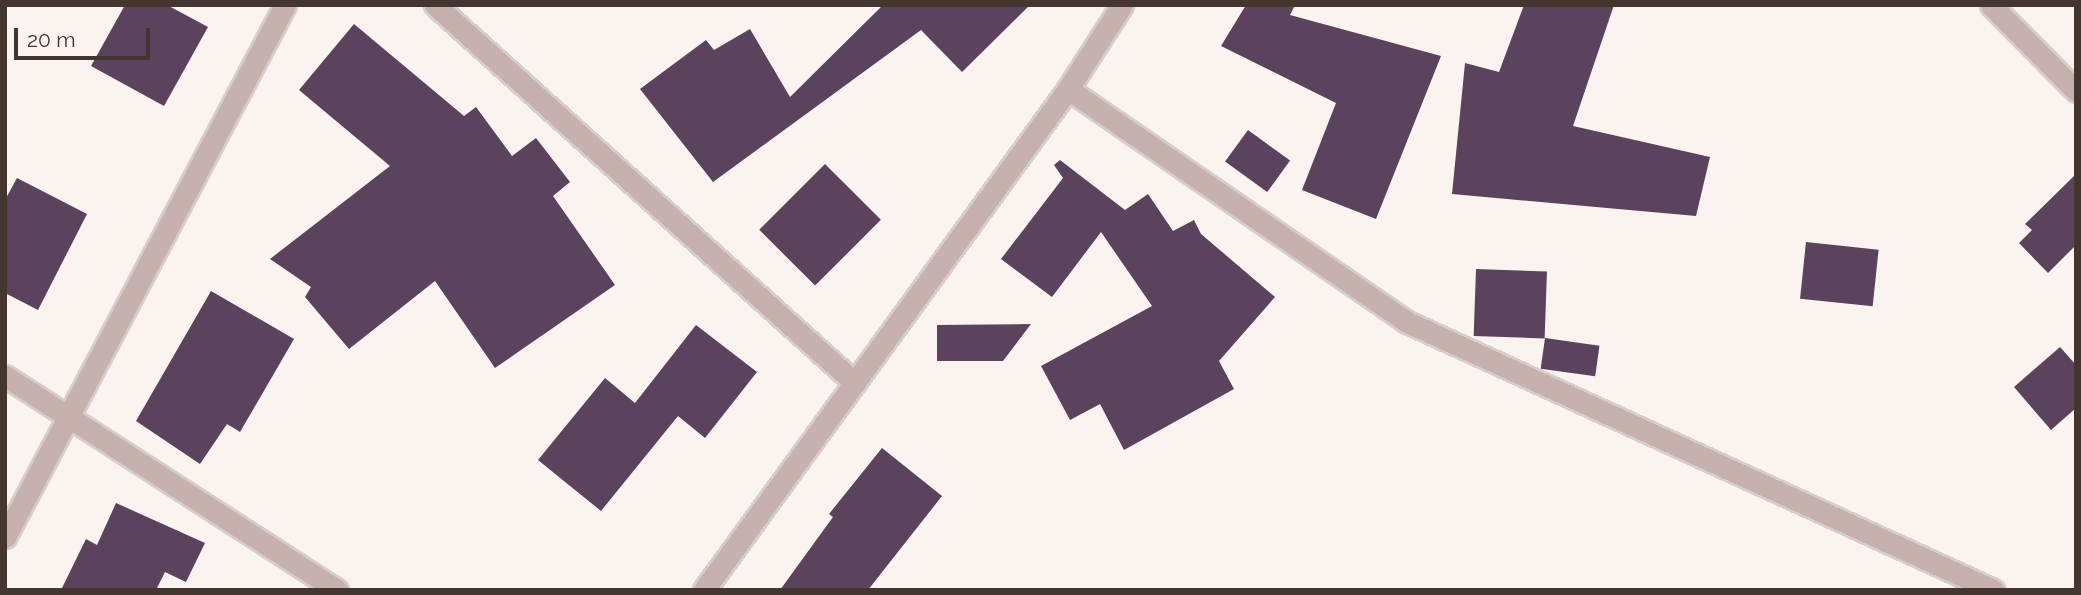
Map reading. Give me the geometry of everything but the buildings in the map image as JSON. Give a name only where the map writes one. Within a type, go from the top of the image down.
[{"type":"street","points":[[5,537],[285,5]]},
{"type":"street","points":[[435,5],[855,383]]},
{"type":"street","points":[[704,590],[1068,89],[1122,5]]},
{"type":"street","points":[[1991,5],[2076,91]]},
{"type":"street","points":[[1068,89],[1405,321],[1993,590]]},
{"type":"street","points":[[5,376],[337,590]]}]
